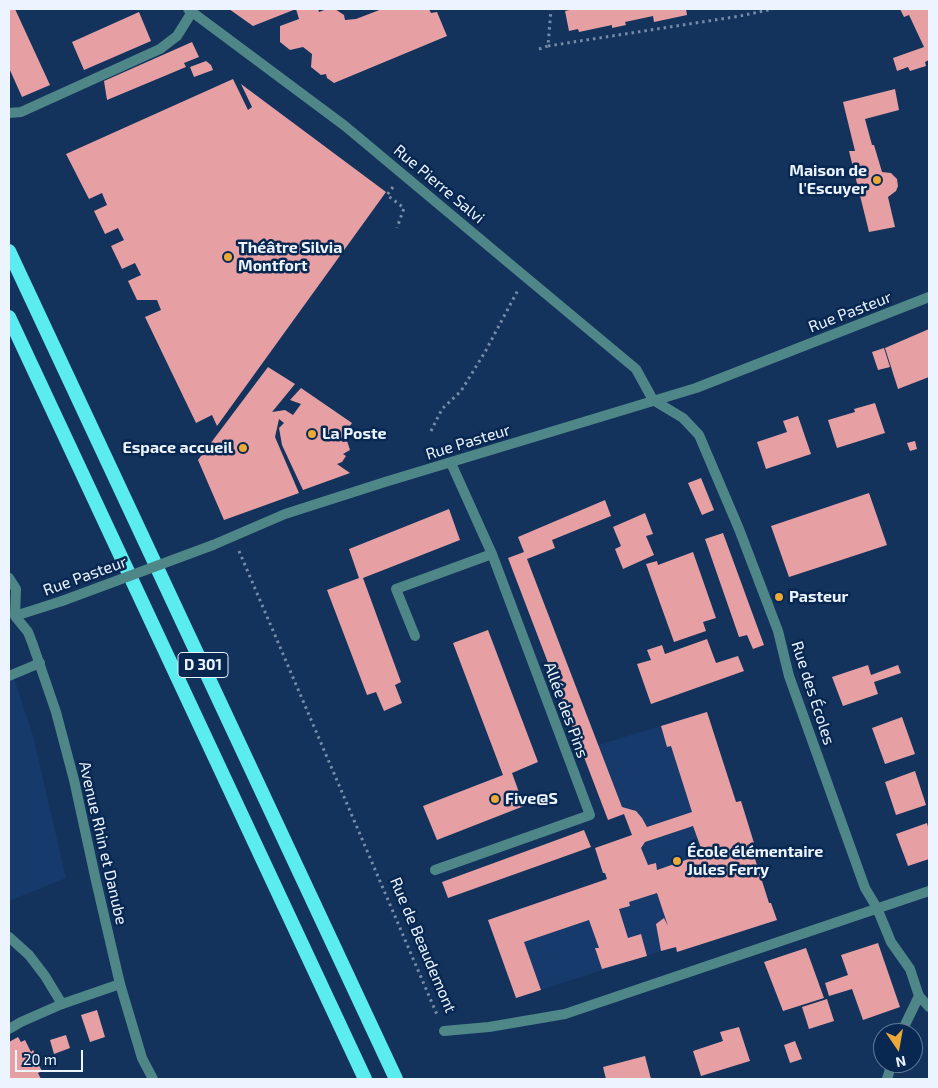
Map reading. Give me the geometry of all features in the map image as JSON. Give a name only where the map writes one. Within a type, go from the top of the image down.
[{"type":"highway","name":"D 301","points":[[9,251],[396,1079]]},
{"type":"highway","name":"D 301","points":[[9,318],[365,1079]]},
{"type":"street","points":[[9,113],[21,112],[160,49],[177,36],[190,10]]},
{"type":"street","name":"Rue Pierre Salvi","points":[[190,10],[345,126],[636,369],[653,400]]},
{"type":"street","name":"Rue Pasteur","points":[[12,615],[62,601],[213,545],[285,514],[696,388],[929,297]]},
{"type":"street","name":"Rue des Écoles","points":[[653,400],[683,418],[699,435],[739,529],[778,631],[789,676],[865,888],[877,908],[891,942],[910,969],[919,996],[929,1007]]},
{"type":"street","name":"Allée des Pins","points":[[435,870],[590,815],[492,554],[451,463]]},
{"type":"street","points":[[415,636],[396,589],[492,554]]},
{"type":"street","points":[[9,578],[16,589],[12,615]]},
{"type":"street","name":"Avenue Rhin et Danube","points":[[12,615],[28,632],[40,663],[74,780],[120,984],[142,1058],[153,1079]]},
{"type":"street","points":[[9,676],[40,663]]},
{"type":"street","name":"Rue de Beaudemont","points":[[444,1031],[489,1027],[565,1014],[929,891]]},
{"type":"street","points":[[9,938],[29,955],[45,976],[62,1004]]},
{"type":"street","points":[[9,1029],[62,1004],[120,984]]},
{"type":"street","points":[[906,1023],[919,996]]},
{"type":"path","points":[[548,46],[551,9]]},
{"type":"path","points":[[539,49],[773,9]]},
{"type":"path","points":[[392,165],[383,176],[394,185],[387,195],[404,208],[397,228]]},
{"type":"path","points":[[431,431],[442,409],[461,390],[485,352],[518,290],[510,264]]},
{"type":"path","name":"Rue de Beaudemont","points":[[233,536],[444,1031]]},
{"type":"shaded area","points":[[9,663],[33,736],[66,878],[9,901]]},
{"type":"shaded area","name":"École élémentaire Jules Ferry","points":[[707,712],[736,802],[741,801],[754,843],[750,844],[769,903],[771,903],[777,920],[677,952],[675,947],[661,951],[516,998],[488,920],[607,879],[605,873],[603,873],[595,848],[632,835],[598,745]]},
{"type":"building","points":[[9,9],[15,9],[50,85],[22,97],[9,68]]},
{"type":"building","points":[[229,9],[296,9],[253,26]]},
{"type":"building","points":[[296,9],[318,9],[319,12],[335,9],[344,15],[345,20],[356,19],[382,9],[429,9],[431,13],[437,12],[447,36],[334,83],[327,78],[326,74],[321,75],[311,67],[312,54],[303,47],[290,50],[280,42],[280,26],[299,19]]},
{"type":"building","points":[[574,9],[686,9],[687,15],[654,22],[653,16],[625,22],[626,25],[612,28],[612,25],[579,32],[578,29],[569,31],[565,11]]},
{"type":"building","points":[[900,9],[929,9],[929,60],[925,62],[926,66],[910,71],[908,67],[897,71],[893,58],[924,47],[909,15],[904,17]]},
{"type":"building","points":[[139,12],[151,41],[84,70],[72,42]]},
{"type":"building","points":[[192,42],[199,57],[184,63],[186,67],[107,100],[104,81]]},
{"type":"building","points":[[206,61],[213,70],[194,77],[190,67]]},
{"type":"building","name":"Théâtre Silvia Montfort","points":[[233,79],[248,110],[252,107],[241,84],[386,192],[217,426],[212,415],[196,423],[145,317],[161,310],[157,300],[137,300],[128,281],[141,275],[135,263],[122,269],[111,246],[124,240],[118,228],[105,234],[94,211],[107,205],[102,193],[89,199],[66,154]]},
{"type":"building","points":[[895,89],[899,110],[865,119],[882,172],[891,173],[897,179],[898,186],[896,191],[888,197],[895,227],[869,232],[849,151],[855,151],[843,102]]},
{"type":"building","points":[[929,329],[929,377],[898,389],[885,348]]},
{"type":"building","points":[[884,348],[890,367],[878,370],[872,352]]},
{"type":"building","name":"Espace accueil","points":[[268,367],[295,384],[272,412],[285,410],[293,415],[301,404],[290,400],[301,388],[352,423],[340,440],[343,442],[347,441],[350,450],[343,454],[346,456],[342,462],[337,464],[350,473],[303,490],[282,445],[279,428],[284,423],[279,419],[275,437],[299,493],[224,520],[198,460]]},
{"type":"building","points":[[875,403],[885,433],[837,448],[828,420],[855,412],[854,409]]},
{"type":"building","points":[[798,416],[811,454],[766,469],[757,442],[787,432],[783,421]]},
{"type":"building","points":[[915,441],[917,449],[910,451],[907,443]]},
{"type":"building","points":[[701,478],[714,510],[702,515],[688,483]]},
{"type":"building","points":[[869,493],[887,545],[789,577],[771,526]]},
{"type":"building","name":"École élémentaire Jules Ferry","points":[[605,500],[611,516],[552,540],[555,548],[527,559],[622,807],[636,811],[647,827],[692,812],[671,746],[667,747],[661,726],[707,712],[736,802],[741,801],[754,843],[750,843],[769,903],[771,903],[777,920],[677,952],[676,947],[661,951],[656,924],[664,918],[668,926],[657,893],[629,902],[630,906],[619,909],[628,938],[641,934],[647,956],[602,969],[595,948],[599,948],[589,920],[524,942],[541,990],[516,998],[488,920],[607,879],[605,873],[603,873],[595,848],[632,835],[624,814],[608,820],[508,558],[524,552],[518,537]],"holes":[[[693,826],[701,848],[704,847],[706,853],[657,870],[656,863],[648,865],[641,848],[645,842]]]},
{"type":"building","points":[[449,509],[460,540],[363,578],[401,682],[395,685],[402,703],[384,711],[376,692],[367,695],[327,590],[359,578],[349,549]]},
{"type":"building","points":[[645,513],[653,534],[646,536],[654,555],[623,569],[615,549],[621,546],[613,527]]},
{"type":"building","points":[[723,533],[764,645],[753,649],[747,635],[739,637],[705,539]]},
{"type":"building","points":[[693,552],[716,618],[703,622],[706,631],[674,642],[646,564],[657,561],[658,565]]},
{"type":"building","points":[[488,630],[538,762],[512,773],[524,806],[437,840],[423,806],[503,775],[453,643]]},
{"type":"building","points":[[707,639],[716,663],[738,656],[744,671],[651,704],[637,664],[651,660],[647,650],[662,645],[665,654]]},
{"type":"building","points":[[868,665],[871,675],[898,665],[901,673],[874,682],[878,694],[843,706],[832,677]]},
{"type":"building","points":[[902,717],[915,754],[885,764],[872,728]]},
{"type":"building","points":[[915,771],[926,805],[896,815],[885,782]]},
{"type":"building","points":[[927,823],[929,831],[929,859],[908,866],[896,834]]},
{"type":"building","points":[[584,830],[591,847],[448,898],[442,882]]},
{"type":"building","points":[[878,943],[900,1007],[863,1020],[852,989],[829,996],[825,983],[848,975],[841,955]]},
{"type":"building","points":[[806,948],[824,998],[783,1011],[764,962]]},
{"type":"building","points":[[827,999],[834,1021],[809,1029],[802,1007]]},
{"type":"building","points":[[97,1010],[105,1037],[90,1042],[81,1015]]},
{"type":"building","points":[[739,1027],[750,1061],[701,1076],[693,1051],[723,1041],[720,1032]]},
{"type":"building","points":[[66,1035],[70,1048],[54,1054],[50,1040]]},
{"type":"building","points":[[18,1037],[21,1042],[25,1040],[31,1052],[33,1050],[38,1059],[36,1060],[42,1071],[38,1073],[41,1079],[9,1079],[9,1042]]},
{"type":"building","points":[[795,1041],[802,1059],[790,1063],[784,1045]]},
{"type":"building","points":[[645,1056],[651,1079],[606,1079],[603,1067]]},
{"type":"place","name":"Maison de l'Escuyer","points":[[877,180]]},
{"type":"place","name":"Théâtre Silvia Montfort","points":[[228,257]]},
{"type":"place","name":"La Poste","points":[[312,434]]},
{"type":"place","name":"Espace accueil","points":[[243,448]]},
{"type":"place","name":"Pasteur","points":[[779,597]]},
{"type":"place","name":"Five@S","points":[[495,799]]},
{"type":"place","name":"École élémentaire Jules Ferry","points":[[677,861]]}]
